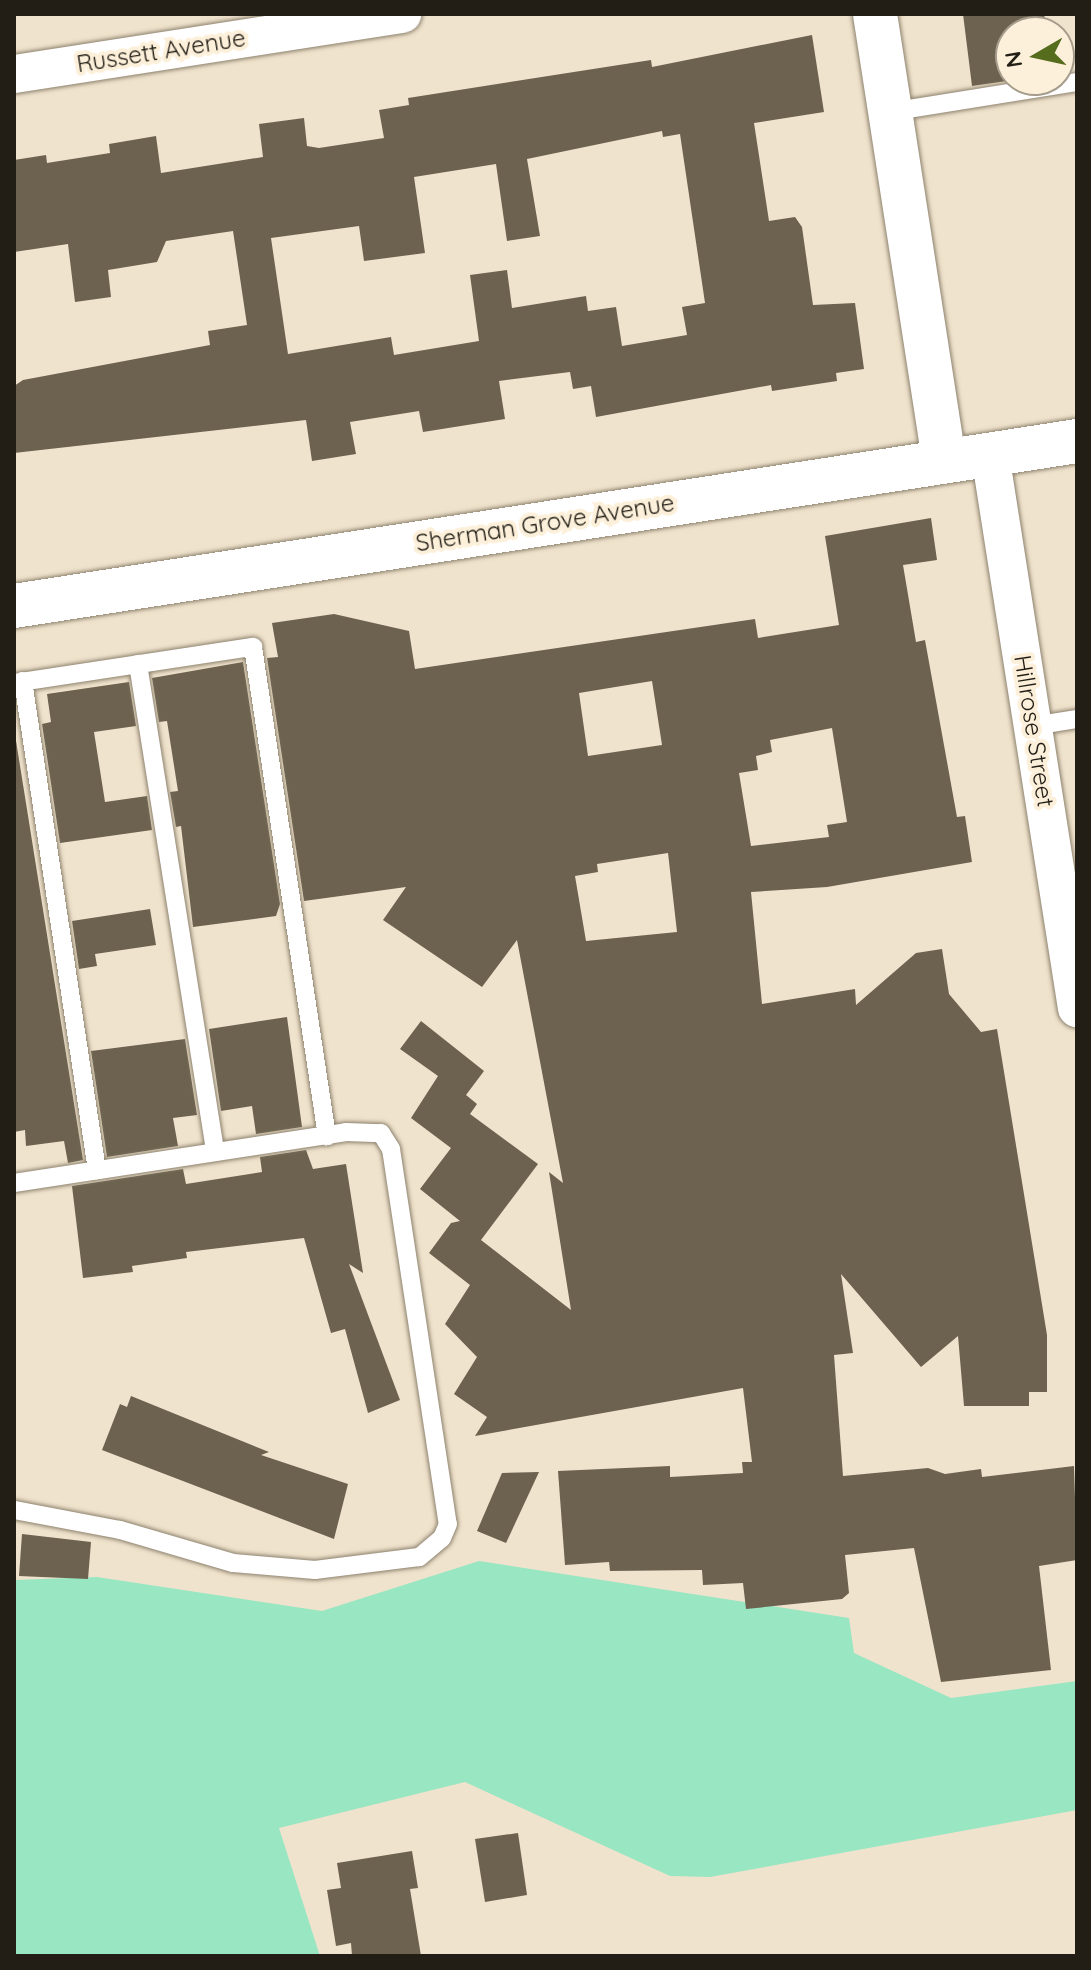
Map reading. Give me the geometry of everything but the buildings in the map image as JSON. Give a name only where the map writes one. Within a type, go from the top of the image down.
[{"type":"street","name":"Russett Avenue","points":[[14,74],[402,14]]},
{"type":"street","points":[[875,14],[944,461]]},
{"type":"street","name":"Sherman Grove Avenue","points":[[14,606],[1077,441]]},
{"type":"street","name":"Hillrose Street","points":[[990,454],[1033,726],[1066,867],[1077,1008]]},
{"type":"lane","points":[[890,112],[1077,82]]},
{"type":"lane","points":[[97,1170],[18,682],[253,647],[327,1136]]},
{"type":"lane","points":[[138,664],[215,1150]]},
{"type":"lane","points":[[1033,726],[1077,719]]},
{"type":"lane","points":[[14,1183],[215,1150],[375,1130],[391,1149],[448,1524],[442,1538],[419,1557],[393,1563],[315,1570],[233,1563],[120,1530],[14,1510]]},
{"type":"green space","points":[[479,1561],[849,1618],[854,1653],[951,1698],[1077,1681],[1077,1810],[710,1877],[670,1876],[465,1782],[279,1828],[320,1956],[14,1956],[14,1580],[97,1577],[322,1611]]}]
